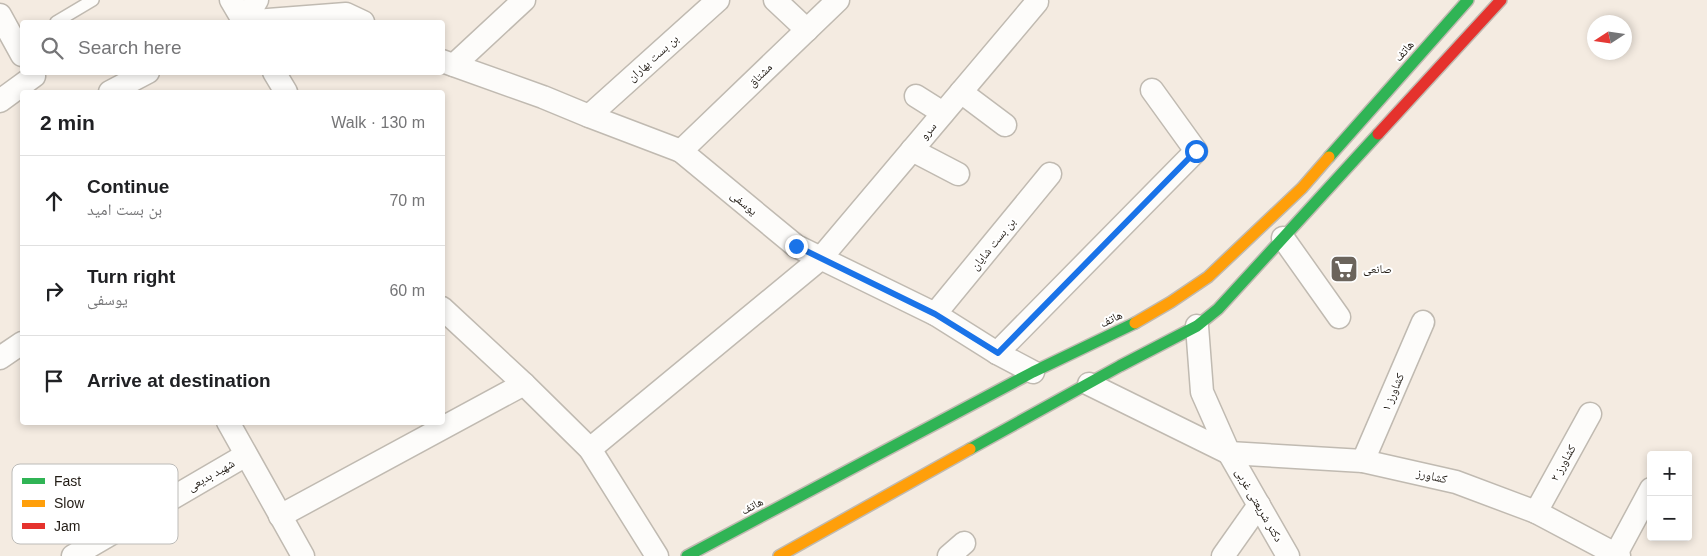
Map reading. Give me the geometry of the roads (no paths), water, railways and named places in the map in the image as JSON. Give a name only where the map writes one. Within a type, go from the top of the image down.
[{"type":"main road","name":"هاتف","points":[[687,556],[1033,372],[1132,324],[1171,302],[1208,276],[1302,188],[1468,0]]},
{"type":"main road","points":[[779,556],[1197,326],[1218,309],[1501,0]]},
{"type":"street","points":[[231,0],[243,20]]},
{"type":"street","points":[[245,20],[257,0]]},
{"type":"street","points":[[448,63],[524,0]]},
{"type":"street","name":"بن بست بهاران","points":[[589,116],[718,0]]},
{"type":"street","points":[[775,0],[807,30]]},
{"type":"street","name":"مشتاق","points":[[681,151],[838,0]]},
{"type":"street","name":"سرو","points":[[590,449],[820,259],[1036,2]]},
{"type":"street","points":[[270,20],[346,14],[358,20]]},
{"type":"street","points":[[0,15],[20,46]]},
{"type":"street","name":"یوسفی","points":[[448,63],[543,97],[681,151],[796,246],[935,314],[1033,372]]},
{"type":"street","points":[[114,90],[142,75]]},
{"type":"street","points":[[276,75],[285,90]]},
{"type":"street","points":[[0,101],[37,80]]},
{"type":"street","points":[[998,353],[1196,151],[1152,90]]},
{"type":"street","points":[[961,92],[1005,125]]},
{"type":"street","points":[[916,96],[943,113]]},
{"type":"street","points":[[912,150],[958,174]]},
{"type":"street","name":"بن بست شایان","points":[[935,314],[1050,174]]},
{"type":"street","points":[[1283,238],[1339,317]]},
{"type":"street","points":[[445,311],[524,384],[590,449],[657,556]]},
{"type":"street","name":"کشاورز ۱","points":[[1363,461],[1423,322]]},
{"type":"street","name":"دکتر شریعتی غربی","points":[[1197,326],[1202,392],[1230,454],[1288,556]]},
{"type":"street","points":[[0,358],[20,344]]},
{"type":"street","points":[[280,516],[524,384]]},
{"type":"street","points":[[1089,384],[1230,454]]},
{"type":"street","name":"کشاورز ۲","points":[[1536,512],[1590,414]]},
{"type":"street","points":[[230,425],[303,556]]},
{"type":"street","name":"کشاورز","points":[[1230,454],[1363,461],[1456,482],[1536,512],[1618,555]]},
{"type":"street","name":"شهید بدیعی","points":[[178,495],[246,455]]},
{"type":"street","points":[[1618,555],[1648,496]]},
{"type":"street","points":[[1223,556],[1259,505]]},
{"type":"street","name":"شهید بدیعی","points":[[73,556],[94,544]]},
{"type":"lane","points":[[59,20],[93,0]]},
{"type":"place","name":"صانعی","points":[[1344,269]]}]
